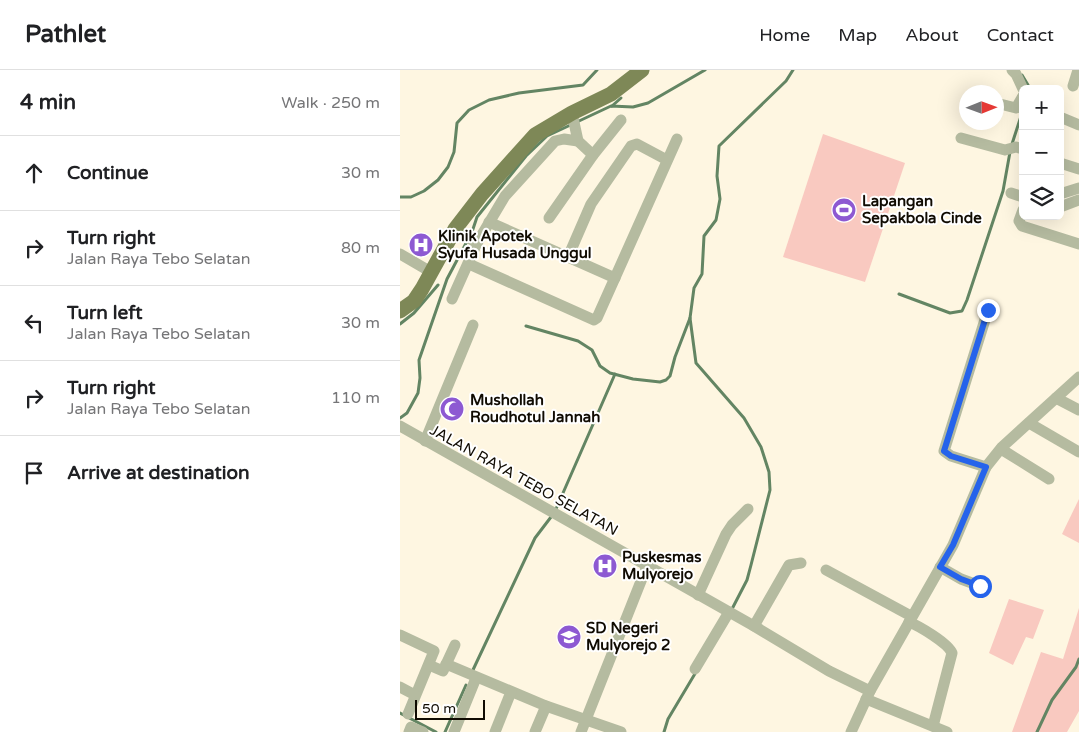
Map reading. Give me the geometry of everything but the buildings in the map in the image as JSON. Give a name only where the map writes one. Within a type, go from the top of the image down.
[{"type":"main road","points":[[400,310],[414,301],[431,272],[467,237],[493,181],[535,135],[575,127],[611,94],[642,70]]},
{"type":"street","points":[[1012,70],[1016,74],[1020,85]]},
{"type":"street","points":[[1073,86],[1078,72]]},
{"type":"street","points":[[1004,105],[1016,108],[1019,103]]},
{"type":"street","points":[[1064,119],[1079,125]]},
{"type":"street","points":[[549,218],[593,155],[621,120]]},
{"type":"street","points":[[452,299],[468,264],[467,237],[489,222],[505,196],[555,141],[564,138],[575,127],[593,155]]},
{"type":"street","points":[[961,138],[1005,150],[1019,148]]},
{"type":"street","points":[[468,264],[594,320],[597,318],[677,139]]},
{"type":"street","points":[[568,257],[591,204],[631,146],[637,144],[667,160]]},
{"type":"street","points":[[1064,164],[1079,169]]},
{"type":"street","points":[[1011,193],[1019,196]]},
{"type":"street","points":[[1064,194],[1078,194]]},
{"type":"street","points":[[1064,204],[1078,194]]},
{"type":"street","points":[[1019,220],[1020,224],[1079,244]]},
{"type":"street","points":[[489,222],[615,278]]},
{"type":"street","points":[[400,254],[431,272]]},
{"type":"street","points":[[986,467],[951,456],[944,451],[988,310]]},
{"type":"street","points":[[425,441],[473,325]]},
{"type":"street","points":[[851,732],[868,695],[953,545],[986,467],[1001,448],[1079,377]]},
{"type":"street","points":[[1056,398],[1079,410]]},
{"type":"street","points":[[1029,423],[1079,452]]},
{"type":"street","name":"JALAN RAYA TEBO SELATAN","points":[[402,427],[754,626],[868,695],[947,732]]},
{"type":"street","points":[[1001,448],[1049,479]]},
{"type":"street","points":[[698,595],[726,534],[748,509]]},
{"type":"street","points":[[754,626],[789,565],[801,563]]},
{"type":"street","points":[[581,732],[647,566]]},
{"type":"street","points":[[940,567],[961,579],[980,586]]},
{"type":"street","points":[[826,570],[910,619],[948,646],[952,653],[933,726]]},
{"type":"street","points":[[695,669],[729,612]]},
{"type":"street","points":[[400,636],[434,651],[446,665],[475,680],[621,732]]},
{"type":"street","points":[[446,665],[455,645]]},
{"type":"street","points":[[423,732],[410,730],[404,718],[434,651]]},
{"type":"street","points":[[428,665],[446,665]]},
{"type":"street","points":[[454,732],[475,680]]},
{"type":"street","points":[[400,687],[415,695]]},
{"type":"street","points":[[495,732],[512,692]]},
{"type":"street","points":[[535,732],[546,706]]},
{"type":"shaded area","name":"Lapangan Sepakbola Cinde","points":[[823,134],[905,163],[865,282],[783,257]]},
{"type":"shaded area","points":[[1079,499],[1079,543],[1062,534]]},
{"type":"shaded area","points":[[1009,599],[1044,610],[1033,639],[1026,637],[1013,665],[989,653]]},
{"type":"shaded area","points":[[1079,608],[1079,711],[1067,732],[1012,732],[1041,652],[1063,659]]},
{"type":"waterway","points":[[400,197],[411,197],[424,191],[438,180],[448,167],[454,152],[457,123],[469,110],[489,100],[519,93],[583,85],[597,70]]},
{"type":"waterway","points":[[400,418],[407,413],[418,393],[420,378],[419,360],[447,279],[472,232],[477,217],[526,156],[547,136],[611,106],[633,107],[648,103],[705,70]]},
{"type":"waterway","points":[[526,326],[578,341],[592,350],[600,366],[610,373],[633,379],[660,382],[666,380],[670,376],[690,318],[694,288],[702,274],[704,236],[716,220],[720,199],[717,176],[719,146],[786,81],[793,70]]},
{"type":"waterway","points":[[1022,75],[1028,85]]},
{"type":"waterway","points":[[612,106],[621,98]]},
{"type":"waterway","points":[[1012,144],[1019,122]]},
{"type":"waterway","points":[[899,294],[950,313],[962,311],[1003,191],[1010,152]]},
{"type":"waterway","points":[[400,324],[414,313],[438,285]]},
{"type":"waterway","points":[[690,318],[696,363],[744,418],[761,447],[769,472],[770,490],[747,580],[732,609]]},
{"type":"waterway","points":[[556,509],[615,374]]},
{"type":"waterway","points":[[472,672],[535,538],[551,517]]},
{"type":"waterway","points":[[1037,732],[1052,700],[1076,667],[1079,659]]},
{"type":"waterway","points":[[664,732],[668,719],[696,672]]},
{"type":"waterway","points":[[445,732],[466,685]]},
{"type":"waterway","points":[[400,713],[436,732]]},
{"type":"place","name":"Lapangan Sepakbola Cinde","points":[[844,210]]},
{"type":"place","name":"Klinik Apotek Syufa Husada Unggul","points":[[421,245]]},
{"type":"place","name":"Mushollah Roudhotul Jannah","points":[[452,409]]},
{"type":"place","name":"Puskesmas Mulyorejo","points":[[605,566]]},
{"type":"place","name":"SD Negeri Mulyorejo 2","points":[[569,637]]},
{"type":"route","points":[[980,586],[961,579],[940,567],[953,545],[986,467],[951,456],[944,451],[988,310]]}]
